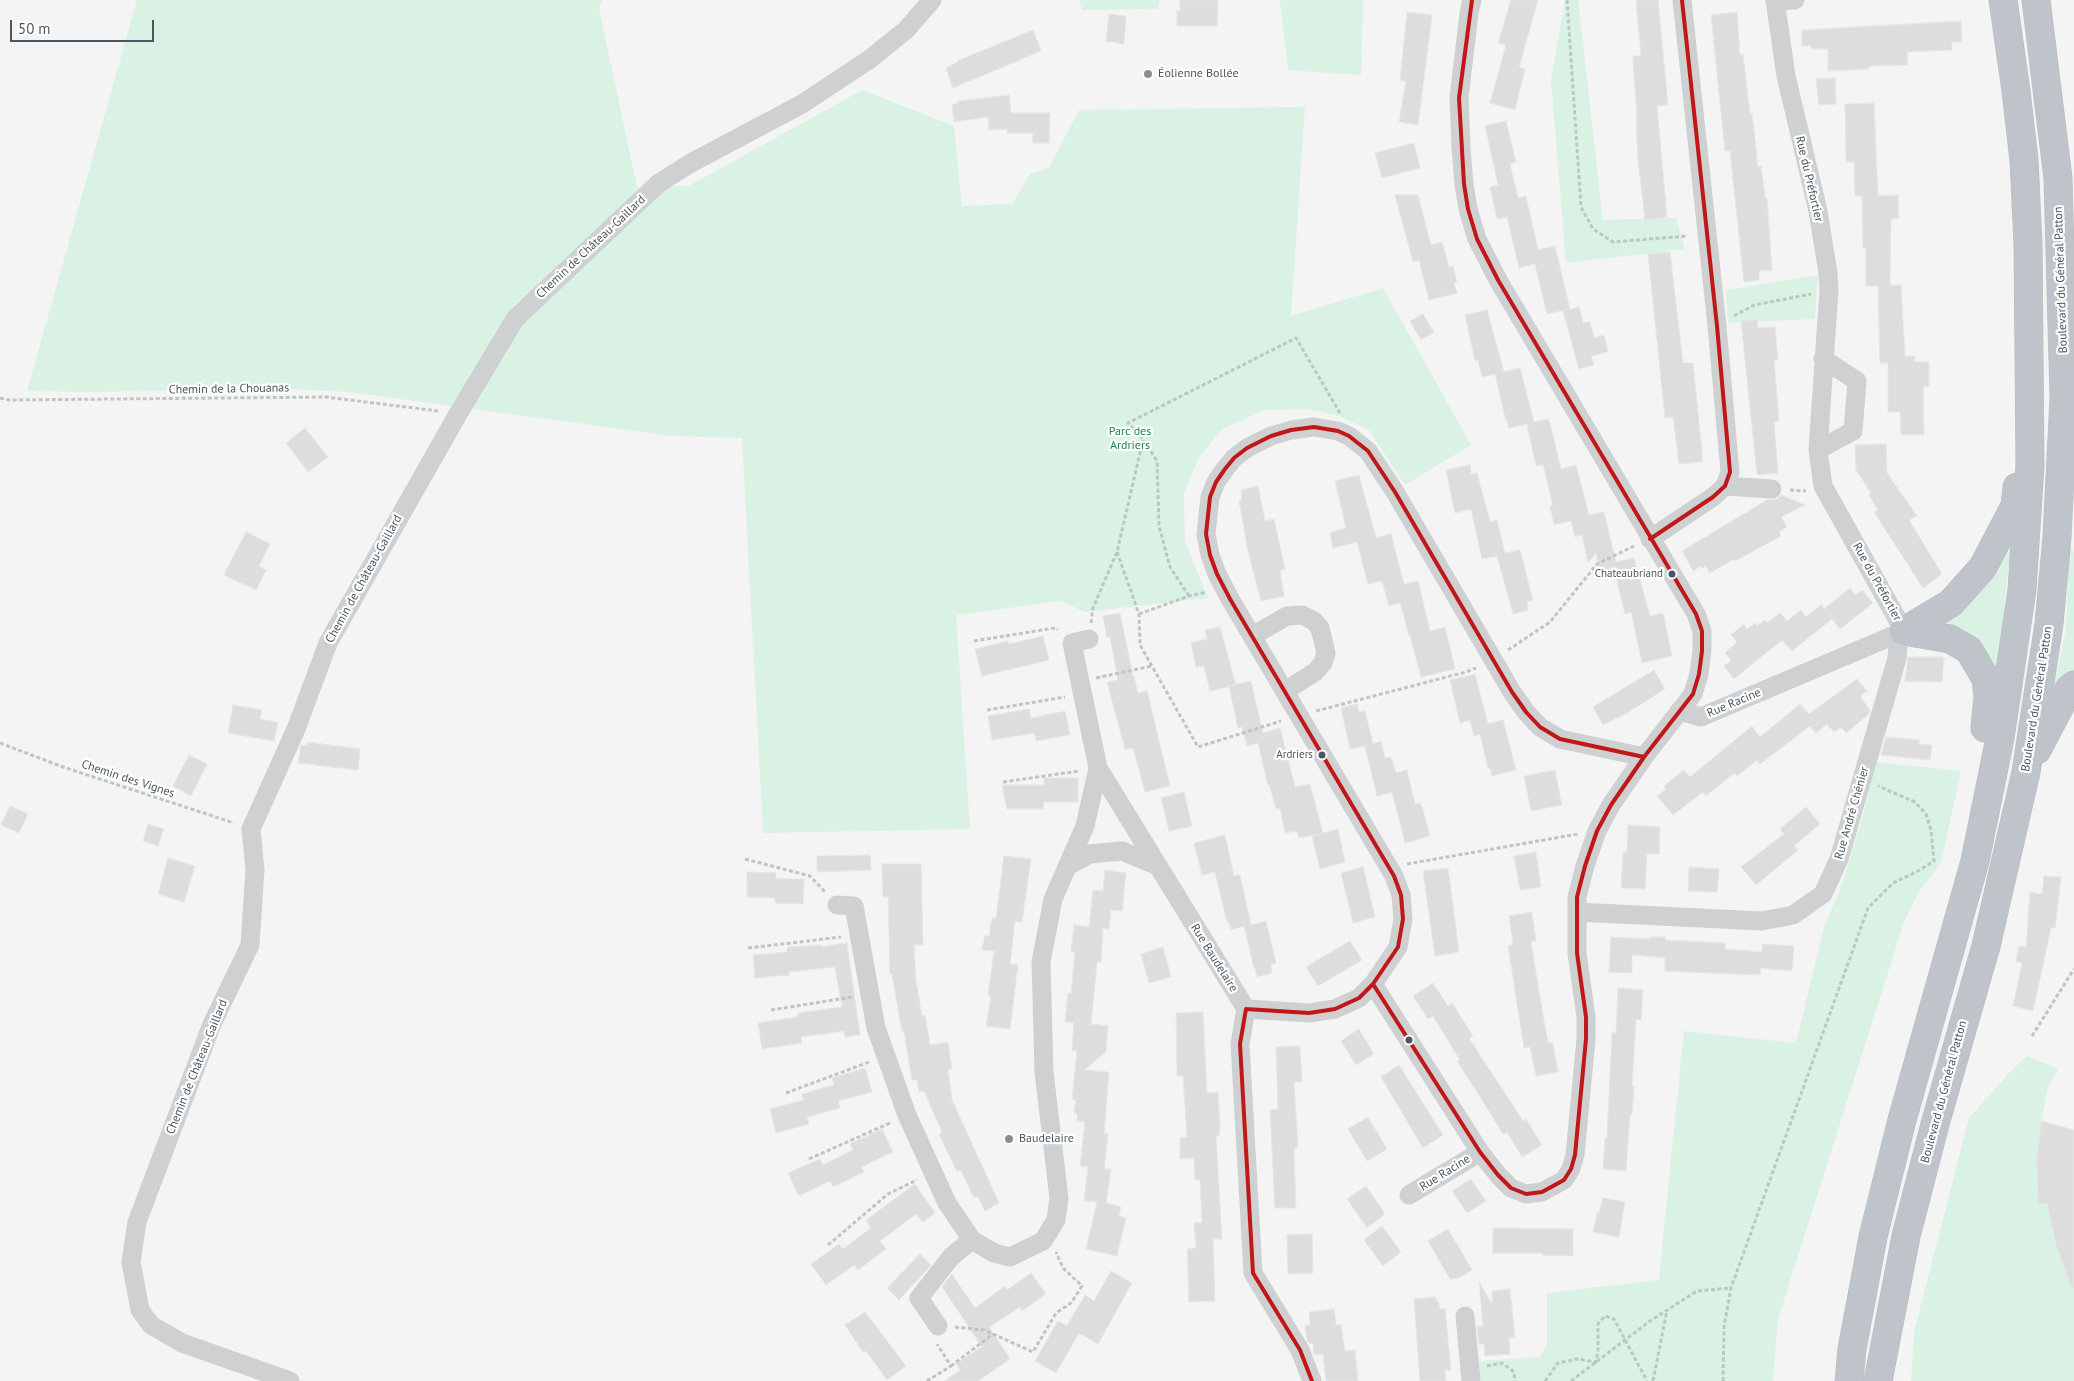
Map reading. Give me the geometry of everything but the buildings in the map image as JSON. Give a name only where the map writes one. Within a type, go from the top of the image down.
[{"type":"highway","name":"Boulevard du Général Patton","points":[[1878,1381],[1906,1236],[1935,1124],[1986,946],[2026,772],[2050,624],[2057,537],[2064,398],[2058,178],[2038,9]]},
{"type":"highway","points":[[1849,1381],[1852,1349],[1873,1237],[1902,1120],[1975,861],[2000,738],[2022,590],[2030,465],[2028,243],[2016,90],[2005,11]]},
{"type":"highway","points":[[1904,631],[1950,603],[1983,567],[2000,536],[2014,506],[2029,396]]},
{"type":"highway","points":[[2064,398],[2074,481]]},
{"type":"highway","points":[[1904,631],[1950,639],[1968,650],[1978,663],[1986,679],[1988,698],[1986,722],[1966,822],[1975,861]]},
{"type":"highway","points":[[2026,772],[2069,689],[2074,685]]},
{"type":"street","name":"Chemin de Château-Gaillard","points":[[290,1381],[182,1343],[151,1325],[140,1310],[131,1262],[137,1222],[212,1024],[250,945],[255,870],[251,829],[296,729],[328,643],[458,414],[515,319],[659,183],[691,163],[802,104],[870,59],[906,30],[932,0]]},
{"type":"street","points":[[1472,0],[1467,23],[1459,98],[1464,184],[1468,210],[1477,239],[1498,280],[1696,614],[1702,631],[1699,674],[1693,694],[1678,711]]},
{"type":"street","points":[[1650,539],[1712,497],[1725,486],[1730,472],[1708,234],[1682,0]]},
{"type":"street","points":[[1775,1],[1795,0]]},
{"type":"street","name":"Rue du Préfortier","points":[[1775,1],[1786,76],[1818,211],[1829,290],[1818,450],[1823,486],[1904,631]]},
{"type":"street","points":[[1818,450],[1853,431],[1857,381],[1823,359]]},
{"type":"street","points":[[1312,1381],[1300,1350],[1253,1273],[1240,1044],[1246,1009],[1309,1013],[1335,1009],[1359,998],[1374,984],[1398,948],[1404,919],[1401,895],[1394,876],[1224,589],[1210,555],[1206,534],[1206,516],[1210,497],[1216,482],[1234,458],[1259,441],[1291,430],[1314,427],[1338,431],[1359,444],[1368,451],[1395,492],[1512,692],[1526,712],[1540,727],[1560,739],[1644,757]]},
{"type":"street","points":[[1725,486],[1772,489]]},
{"type":"street","points":[[1252,636],[1288,616],[1302,615],[1314,621],[1320,628],[1326,653],[1323,663],[1316,672],[1285,691]]},
{"type":"street","name":"Rue Racine","points":[[1374,984],[1480,1152],[1498,1175],[1511,1188],[1526,1194],[1542,1192],[1564,1180],[1572,1168],[1578,1127],[1586,1039],[1585,1007],[1578,953],[1577,897],[1584,866],[1596,831],[1611,805],[1678,711],[1701,717],[1904,631]]},
{"type":"street","name":"Rue André Chénier","points":[[1577,912],[1762,921],[1793,915],[1822,894],[1840,858],[1897,658],[1898,646],[1904,631]]},
{"type":"street","name":"Rue Baudelaire","points":[[1080,641],[1080,688],[1098,768],[1246,1009]]},
{"type":"street","name":"Rue Baudelaire","points":[[1048,1233],[1056,1220],[1059,1198],[1044,1072],[1041,962],[1053,899],[1084,826],[1098,768]]},
{"type":"street","points":[[1068,866],[1090,854],[1122,851],[1158,866]]},
{"type":"street","points":[[837,905],[854,906],[876,1028],[907,1115],[947,1203],[972,1240],[994,1253],[1010,1256],[1043,1241],[1048,1233]]},
{"type":"street","name":"Rue Racine","points":[[1410,1195],[1480,1152]]},
{"type":"street","points":[[938,1326],[919,1298],[951,1256],[972,1240]]},
{"type":"street","points":[[1465,1316],[1470,1375]]},
{"type":"path","points":[[1567,0],[1581,207],[1593,229],[1613,242],[1708,234]]},
{"type":"path","points":[[1717,326],[1754,304],[1829,290]]},
{"type":"path","points":[[1189,596],[1170,567],[1159,526],[1157,461],[1143,439],[1128,423],[1296,338],[1359,444]]},
{"type":"path","name":"Chemin de la Chouanas","points":[[0,398],[9,400],[326,397],[458,414]]},
{"type":"path","points":[[974,641],[1055,628],[1080,641],[1117,552],[1143,439]]},
{"type":"path","points":[[1772,489],[1810,492],[1823,486]]},
{"type":"path","points":[[1117,552],[1139,614],[1140,646],[1198,746],[1300,715],[1466,672],[1494,660],[1550,622],[1597,564],[1650,539]]},
{"type":"path","points":[[1139,614],[1189,596],[1224,589]]},
{"type":"path","points":[[987,710],[1080,688],[1152,666]]},
{"type":"path","name":"Chemin des Vignes","points":[[0,743],[63,767],[251,829]]},
{"type":"path","points":[[1003,782],[1098,768]]},
{"type":"path","points":[[1723,1381],[1724,1327],[1730,1288],[1868,908],[1893,883],[1934,861],[1926,814],[1916,802],[1862,778]]},
{"type":"path","points":[[1394,876],[1408,863],[1596,831]]},
{"type":"path","points":[[745,858],[810,876],[837,905]]},
{"type":"path","points":[[748,948],[859,935]]},
{"type":"path","points":[[2032,1036],[2074,969]]},
{"type":"path","points":[[771,1010],[870,995]]},
{"type":"path","points":[[786,1093],[886,1056]]},
{"type":"path","points":[[809,1159],[907,1115]]},
{"type":"path","points":[[828,1245],[888,1194],[933,1172]]},
{"type":"path","points":[[951,1366],[932,1335],[938,1326],[984,1330],[1032,1352],[1056,1313],[1071,1303],[1082,1286],[1063,1268],[1048,1233]]},
{"type":"path","points":[[1571,1381],[1667,1310],[1697,1291],[1730,1288]]},
{"type":"path","points":[[1654,1381],[1667,1310]]},
{"type":"path","points":[[1596,1362],[1598,1324],[1605,1316],[1614,1319],[1647,1381]]},
{"type":"path","points":[[927,1381],[951,1366],[993,1334]]},
{"type":"path","points":[[1545,1381],[1558,1363],[1578,1359],[1596,1362]]},
{"type":"path","points":[[1470,1375],[1502,1363],[1514,1372],[1515,1381]]},
{"type":"path","points":[[1578,1376],[1578,1381]]},
{"type":"green space","name":"Parc des Ardriers","points":[[137,0],[602,0],[599,9],[637,187],[689,186],[862,90],[954,126],[962,206],[1012,204],[1030,174],[1049,168],[1079,110],[1305,107],[1291,316],[1383,288],[1471,445],[1405,485],[1369,430],[1336,415],[1307,409],[1264,410],[1222,429],[1199,457],[1184,494],[1185,542],[1208,598],[1085,612],[1061,601],[956,615],[970,829],[763,833],[742,438],[672,436],[349,392],[292,389],[27,391]]},
{"type":"green space","points":[[1079,0],[1160,0],[1158,9],[1082,10]]},
{"type":"green space","points":[[1280,0],[1363,0],[1361,75],[1288,70]]},
{"type":"green space","points":[[1565,0],[1578,0],[1603,220],[1676,218],[1685,249],[1566,263],[1551,80]]},
{"type":"green space","points":[[1818,275],[1815,319],[1728,323],[1726,290]]},
{"type":"green space","points":[[2013,536],[2006,587],[1998,684],[1993,661],[1975,640],[1933,626]]},
{"type":"green space","points":[[2069,547],[2074,552],[2074,674],[2049,708],[2066,629]]},
{"type":"green space","points":[[1876,762],[1961,771],[1941,863],[1918,893],[1904,922],[1778,1319],[1773,1381],[1480,1381],[1479,1361],[1540,1357],[1547,1345],[1547,1293],[1659,1280],[1684,1031],[1796,1043],[1824,927],[1841,887],[1863,816]]},
{"type":"green space","points":[[2027,1056],[2058,1069],[2048,1088],[2041,1121],[2037,1184],[2038,1204],[2047,1203],[2056,1245],[2074,1285],[2074,1381],[1911,1381],[1914,1332],[1969,1118]]},
{"type":"transit line","points":[[1373,984],[1480,1152],[1498,1175],[1511,1188],[1526,1194],[1542,1192],[1564,1180],[1571,1169],[1575,1155],[1586,1039],[1586,1017],[1577,953],[1577,897],[1585,866],[1597,831],[1611,805],[1644,757],[1693,694],[1699,674],[1702,651],[1702,631],[1696,614],[1498,280],[1477,239],[1468,209],[1464,184],[1459,98],[1472,0]]},
{"type":"transit line","points":[[1650,539],[1713,497],[1725,486],[1730,472],[1717,326],[1682,0]]},
{"type":"transit line","points":[[1246,1009],[1309,1013],[1335,1009],[1359,998],[1373,984],[1398,947],[1403,919],[1401,895],[1394,876],[1230,599],[1210,555],[1206,534],[1210,497],[1216,482],[1225,469],[1234,458],[1247,448],[1271,436],[1291,430],[1314,427],[1338,431],[1349,436],[1368,451],[1395,492],[1512,692],[1526,712],[1540,727],[1560,739],[1644,757]]},
{"type":"transit line","points":[[1246,1009],[1240,1044],[1253,1273],[1300,1350],[1312,1381]]},
{"type":"place","name":"Éolienne Bollée","points":[[1148,74]]},
{"type":"place","name":"Chateaubriand","points":[[1672,574]]},
{"type":"place","name":"Ardriers","points":[[1322,755]]},
{"type":"place","name":"Baudelaire","points":[[1009,1139]]}]
